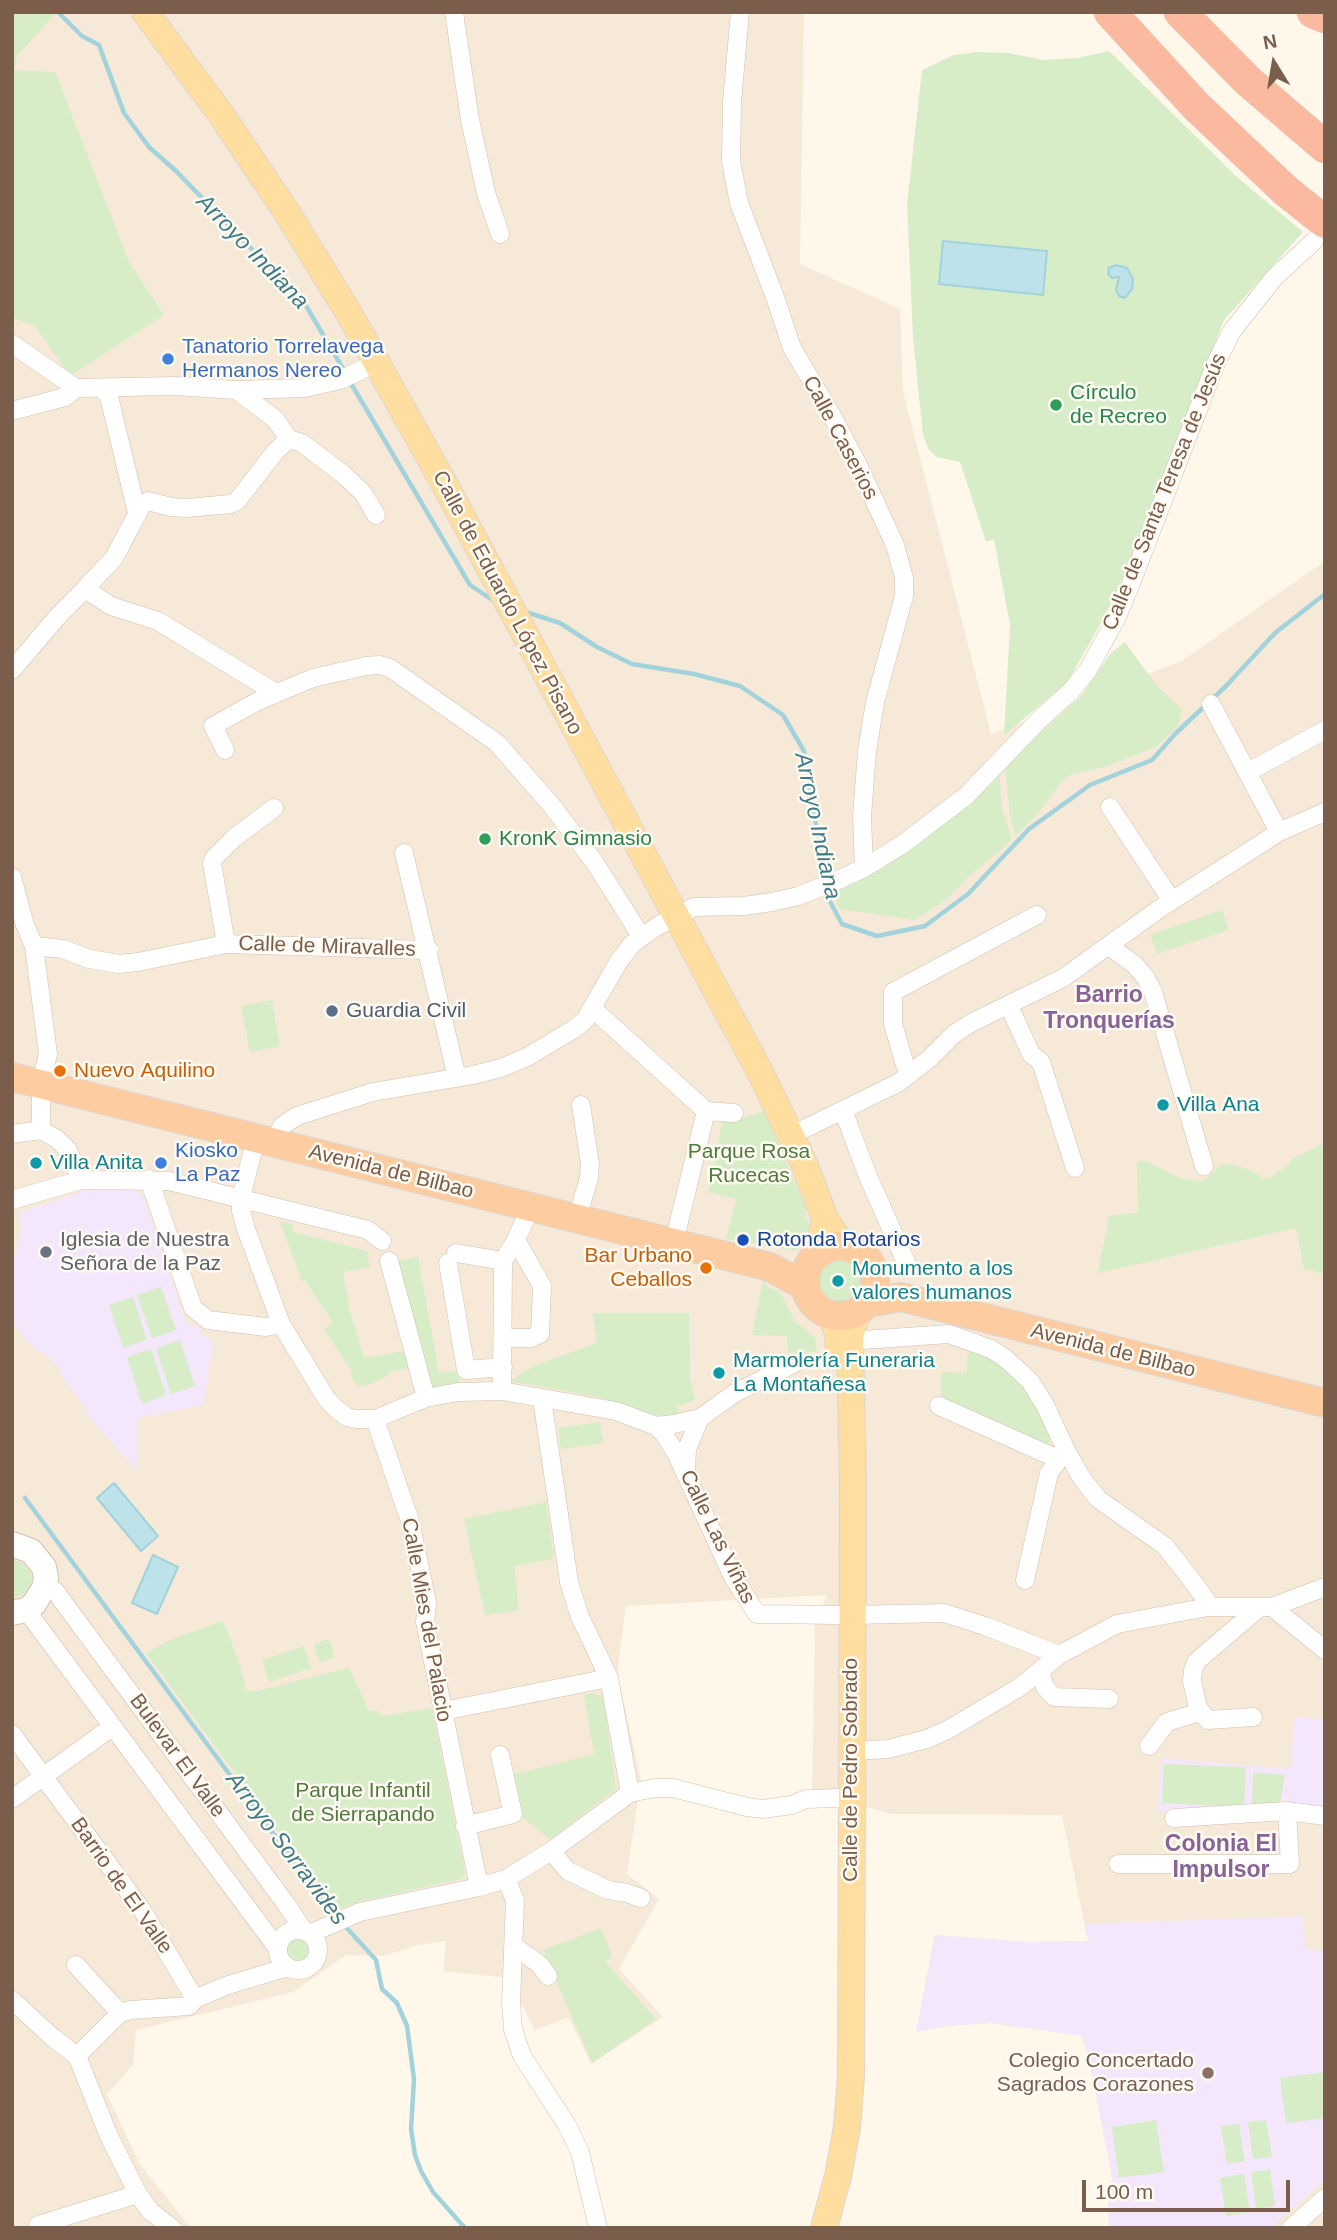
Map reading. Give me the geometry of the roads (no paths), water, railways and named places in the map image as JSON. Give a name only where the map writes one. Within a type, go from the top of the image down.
[{"type":"highway","points":[[1110,12],[1196,106],[1286,191],[1319,218]]},
{"type":"highway","points":[[1128,12],[1211,97],[1319,218]]},
{"type":"highway","points":[[1180,12],[1248,81],[1325,147]]},
{"type":"highway","points":[[1313,12],[1325,17]]},
{"type":"highway","name":"Avenida de Bilbao","points":[[12,1077],[770,1267],[819,1262]]},
{"type":"highway","points":[[854,1250],[864,1256],[871,1266],[856,1309],[814,1304],[819,1262],[854,1250]]},
{"type":"highway","name":"Avenida de Bilbao","points":[[856,1309],[901,1297],[1325,1402]]},
{"type":"main road","name":"Calle de Eduardo López Pisano","points":[[145,12],[220,113],[288,214],[351,317],[357,372],[446,487],[791,1133],[825,1219],[819,1262]]},
{"type":"main road","name":"Calle de Pedro Sobrado","points":[[824,2228],[838,2176],[847,2127],[851,2077],[852,1751],[845,1615],[838,1333],[856,1309]]},
{"type":"main road","points":[[16,1539],[32,1550],[44,1567],[44,1588],[40,1597],[19,1611]]},
{"type":"main road","name":"Calle de Pedro Sobrado","points":[[811,2228],[830,2155],[840,2073],[839,1798],[845,1615]]},
{"type":"street","points":[[454,12],[470,120],[486,193],[500,234]]},
{"type":"street","name":"Calle Caserios","points":[[740,12],[732,102],[731,161],[739,203],[792,348],[858,465],[895,545],[904,578],[904,596],[875,702],[867,751],[862,816],[864,868]]},
{"type":"street","name":"Calle de Santa Teresa de Jesús","points":[[265,1141],[297,1116],[373,1092],[501,1068],[539,1051],[585,1020],[619,961],[641,936],[694,907],[744,906],[772,902],[834,882],[864,868],[903,844],[966,796],[1040,719],[1070,692],[1088,670],[1116,619],[1231,331],[1319,218]]},
{"type":"street","points":[[12,344],[76,388],[105,392],[176,386],[236,390],[305,388],[357,372]]},
{"type":"street","points":[[12,411],[65,397],[76,388]]},
{"type":"street","points":[[236,390],[266,411],[283,428],[289,439],[302,443],[344,475],[363,493],[376,515]]},
{"type":"street","points":[[12,670],[59,615],[114,558],[143,507],[105,392]]},
{"type":"street","points":[[143,507],[187,508],[232,504],[289,439]]},
{"type":"street","points":[[85,589],[111,606],[158,621],[276,693]]},
{"type":"street","points":[[225,750],[213,726],[276,693],[313,678],[366,666],[380,665],[390,668],[497,743],[552,806],[595,863],[641,936]]},
{"type":"street","points":[[1211,704],[1254,770],[1279,832]]},
{"type":"street","points":[[1254,770],[1325,730]]},
{"type":"street","name":"Calle de Miravalles","points":[[226,944],[212,863],[234,838],[274,807]]},
{"type":"street","points":[[1110,807],[1172,901]]},
{"type":"street","points":[[791,1133],[886,1090],[911,1074],[954,1034],[971,1023],[1063,978],[1172,901],[1279,832],[1325,811]]},
{"type":"street","name":"Calle de Miravalles","points":[[404,853],[457,1078]]},
{"type":"street","points":[[12,877],[25,925],[34,946],[47,1055],[41,1084],[41,1130]]},
{"type":"street","points":[[911,1074],[905,1065],[893,1024],[893,992],[1037,915]]},
{"type":"street","name":"Calle de Miravalles","points":[[34,946],[63,949],[119,964],[226,944],[429,950]]},
{"type":"street","points":[[1109,946],[1135,965],[1153,992],[1203,1166]]},
{"type":"street","points":[[1009,1006],[1031,1054],[1041,1062],[1075,1168]]},
{"type":"street","points":[[592,1008],[706,1111],[734,1114]]},
{"type":"street","points":[[577,1218],[589,1178],[590,1164],[581,1105]]},
{"type":"street","points":[[843,1110],[867,1174],[906,1262]]},
{"type":"street","points":[[674,1242],[706,1111]]},
{"type":"street","points":[[12,1134],[41,1130],[57,1139],[68,1150],[81,1180]]},
{"type":"street","points":[[265,1141],[241,1198],[241,1211],[281,1324],[335,1408],[356,1419],[375,1419],[426,1398],[458,1392],[502,1391],[616,1411],[656,1426],[674,1424],[700,1418],[735,1393],[795,1363]]},
{"type":"street","points":[[149,1179],[193,1308],[208,1320],[267,1327],[281,1324]]},
{"type":"street","points":[[12,1200],[81,1180],[169,1181],[368,1230],[382,1241]]},
{"type":"street","points":[[502,1391],[503,1261],[531,1206]]},
{"type":"street","points":[[503,1338],[531,1338],[540,1334],[542,1286],[516,1240]]},
{"type":"street","points":[[503,1261],[452,1258],[466,1370],[503,1367]]},
{"type":"street","points":[[389,1261],[426,1398]]},
{"type":"street","points":[[856,1309],[863,1340],[949,1334],[991,1349],[1012,1363],[1030,1381],[1045,1405],[1062,1454],[1098,1499],[1165,1546],[1195,1583],[1208,1607]]},
{"type":"street","points":[[542,1399],[569,1583],[580,1617],[609,1678],[630,1793]]},
{"type":"street","points":[[939,1406],[1062,1454]]},
{"type":"street","points":[[686,1474],[687,1449],[700,1418]]},
{"type":"street","name":"Calle Mies del Palacio","points":[[375,1419],[410,1521],[427,1602],[425,1619],[479,1886]]},
{"type":"street","name":"Calle Las Viñas","points":[[656,1426],[670,1442],[733,1577],[757,1614],[845,1615]]},
{"type":"street","points":[[1026,1580],[1046,1482],[1062,1454]]},
{"type":"street","points":[[852,1751],[888,1749],[927,1739],[949,1729],[1007,1696],[1059,1655],[1117,1624],[1208,1607],[1266,1607],[1325,1587]]},
{"type":"street","name":"Bulevar El Valle","points":[[44,1588],[55,1591],[310,1937]]},
{"type":"street","points":[[1266,1607],[1325,1650]]},
{"type":"street","points":[[1253,1717],[1208,1720],[1200,1712],[1192,1681],[1193,1670],[1198,1661],[1266,1607]]},
{"type":"street","name":"Bulevar El Valle","points":[[19,1611],[112,1727],[281,1958]]},
{"type":"street","points":[[845,1615],[944,1613],[1059,1655]]},
{"type":"street","points":[[1040,1672],[1045,1687],[1054,1697],[1109,1699]]},
{"type":"street","points":[[443,1711],[609,1678]]},
{"type":"street","points":[[1149,1746],[1167,1722],[1200,1712]]},
{"type":"street","points":[[12,1799],[112,1727]]},
{"type":"street","name":"Barrio de El Valle","points":[[12,1734],[142,1910],[195,1999]]},
{"type":"street","points":[[465,1826],[513,1815],[500,1755]]},
{"type":"street","points":[[310,1937],[351,1915],[506,1879],[551,1851],[630,1793],[673,1788],[763,1809],[792,1805],[806,1799],[839,1798]]},
{"type":"street","points":[[1174,1818],[1287,1811],[1325,1816]]},
{"type":"street","points":[[1118,1864],[1290,1864],[1287,1811]]},
{"type":"street","points":[[551,1851],[568,1871],[608,1890],[641,1898]]},
{"type":"street","points":[[506,1879],[515,1900],[511,2003],[513,2029],[522,2056],[567,2125],[580,2152],[598,2228]]},
{"type":"street","points":[[296,1930],[310,1937],[316,1958],[309,1967],[298,1970],[281,1958],[279,1942],[286,1934],[296,1930]]},
{"type":"street","points":[[514,1945],[539,1964],[548,1976]]},
{"type":"street","points":[[77,2056],[120,2013],[189,2006],[195,1999],[261,1974],[281,1958]]},
{"type":"street","points":[[76,1965],[120,2013]]},
{"type":"street","points":[[12,2000],[77,2056],[108,2134],[138,2194],[150,2211],[172,2228]]},
{"type":"street","points":[[38,2225],[138,2194]]},
{"type":"street","points":[[1291,2228],[1325,2198]]},
{"type":"water","points":[[943,241],[1047,251],[1043,295],[939,284]]},
{"type":"water","points":[[1116,265],[1127,268],[1133,279],[1132,289],[1125,298],[1119,296],[1116,290],[1119,277],[1112,278],[1108,274],[1109,268]]},
{"type":"water","points":[[114,1483],[158,1536],[141,1551],[97,1498]]},
{"type":"water","points":[[153,1555],[178,1567],[157,1614],[132,1603]]},
{"type":"waterway","name":"Arroyo Indiana","points":[[58,12],[82,36],[99,45],[124,113],[149,147],[176,171],[305,304],[345,372]]},
{"type":"waterway","name":"Arroyo Indiana","points":[[349,380],[470,585],[497,603]]},
{"type":"waterway","name":"Arroyo Indiana","points":[[826,889],[842,924],[877,936],[925,926],[968,894],[1029,829],[1090,785],[1152,760],[1275,633],[1325,594]]},
{"type":"waterway","name":"Arroyo Indiana","points":[[526,612],[560,623],[597,647],[632,664],[694,674],[740,686],[783,715],[804,751],[825,880]]},
{"type":"waterway","name":"Arroyo Sorravides","points":[[25,1498],[335,1917]]},
{"type":"waterway","name":"Arroyo Sorravides","points":[[344,1925],[376,1960],[382,1989],[397,2003],[407,2026],[414,2079],[411,2129],[415,2155],[433,2192],[465,2228]]},
{"type":"place","name":"Tanatorio Torrelavega Hermanos Nereo","points":[[168,359]]},
{"type":"place","name":"Círculo de Recreo","points":[[1056,405]]},
{"type":"place","name":"KronK Gimnasio","points":[[485,839]]},
{"type":"place","name":"Guardia Civil","points":[[332,1011]]},
{"type":"place","name":"Nuevo Aquilino","points":[[60,1071]]},
{"type":"place","name":"Villa Ana","points":[[1163,1105]]},
{"type":"place","name":"Villa Anita","points":[[36,1163]]},
{"type":"place","name":"Kiosko La Paz","points":[[161,1163]]},
{"type":"place","name":"Rotonda Rotarios","points":[[743,1240]]},
{"type":"place","name":"Iglesia de Nuestra Señora de la Paz","points":[[46,1252]]},
{"type":"place","name":"Bar Urbano Ceballos","points":[[706,1268]]},
{"type":"place","name":"Monumento a los valores humanos","points":[[838,1281]]},
{"type":"place","name":"Marmolería Funeraria La Montañesa","points":[[719,1373]]},
{"type":"place","name":"Colegio Concertado Sagrados Corazones","points":[[1208,2073]]},
{"type":"district","name":"Barrio Tronquerías","points":[[1109,1009]]},
{"type":"district","name":"Colonia El Impulsor","points":[[1221,1858]]},
{"type":"park label","name":"Parque Rosa Rucecas","points":[[749,1164]]},
{"type":"park label","name":"Parque Infantil de Sierrapando","points":[[363,1803]]}]
